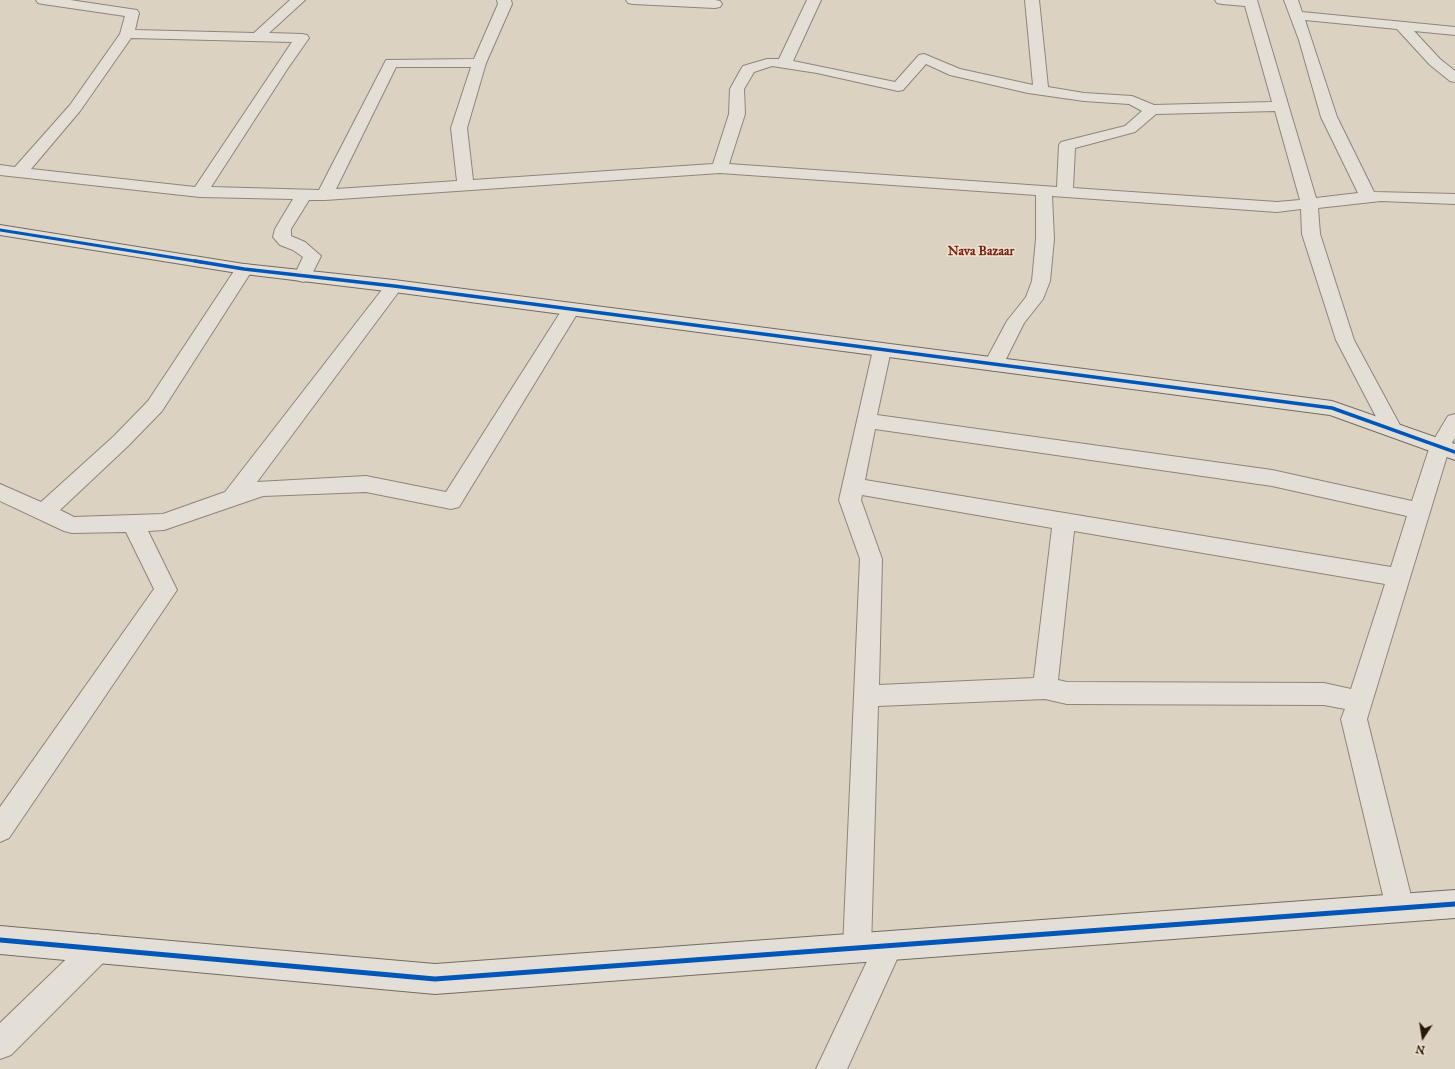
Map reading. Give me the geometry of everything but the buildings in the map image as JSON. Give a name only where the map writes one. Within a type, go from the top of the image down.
[{"type":"street","points":[[19,172],[75,108],[127,34],[132,13],[71,2],[43,0]]},
{"type":"street","points":[[257,37],[298,0]]},
{"type":"street","points":[[465,186],[459,128],[479,63],[505,4],[504,0]]},
{"type":"street","points":[[633,0],[715,4]]},
{"type":"street","points":[[784,64],[814,0]]},
{"type":"street","points":[[1032,0],[1041,91]]},
{"type":"street","points":[[1222,0],[1250,1],[1308,203],[1311,234],[1344,340],[1392,429]]},
{"type":"street","points":[[1291,0],[1329,117],[1368,197]]},
{"type":"street","points":[[1296,15],[1455,31]]},
{"type":"street","points":[[1401,25],[1435,62],[1455,78]]},
{"type":"street","points":[[127,34],[302,38],[281,67],[200,192]]},
{"type":"street","points":[[720,168],[737,114],[737,89],[748,69],[772,62],[817,69],[898,87],[924,58],[955,72],[1041,91],[1084,97],[1132,100],[1152,110],[1280,106]]},
{"type":"street","points":[[325,195],[391,62],[479,63]]},
{"type":"street","points":[[1065,192],[1067,145],[1130,129],[1152,110]]},
{"type":"street","points":[[0,170],[200,192],[325,195],[720,168],[1277,207],[1380,196],[1455,199]]},
{"type":"street","points":[[994,364],[1016,321],[1034,299],[1041,281],[1045,239],[1044,190]]},
{"type":"street","points":[[303,276],[312,256],[299,246],[286,241],[282,237],[283,229],[304,194]]},
{"type":"street","points":[[0,230],[244,269],[394,286],[1332,408],[1448,449]]},
{"type":"street","points":[[44,512],[121,441],[155,406],[244,269]]},
{"type":"street","points":[[233,498],[394,286]]},
{"type":"street","points":[[0,492],[72,525],[164,522],[262,488],[366,484],[451,500],[570,310]]},
{"type":"street","points":[[857,948],[871,559],[850,500],[882,350]]},
{"type":"street","points":[[866,421],[1272,478],[1420,511]]},
{"type":"street","points":[[1400,908],[1354,719],[1420,511],[1448,449],[1455,421]]},
{"type":"street","points":[[853,486],[1399,577]]},
{"type":"street","points":[[1045,688],[1064,521]]},
{"type":"street","points":[[0,829],[166,590],[133,523]]},
{"type":"street","points":[[865,696],[1045,688],[1067,693],[1324,694],[1360,701]]},
{"type":"street","points":[[0,940],[435,979],[1455,904]]},
{"type":"street","points":[[831,1069],[889,946]]},
{"type":"street","points":[[0,1044],[98,948]]},
{"type":"cycle path","points":[[0,230],[244,269],[394,286],[1332,408],[1455,452]]},
{"type":"cycle path","points":[[0,940],[435,979],[1455,904]]},
{"type":"district","name":"Nava Bazaar","points":[[981,252]]}]
